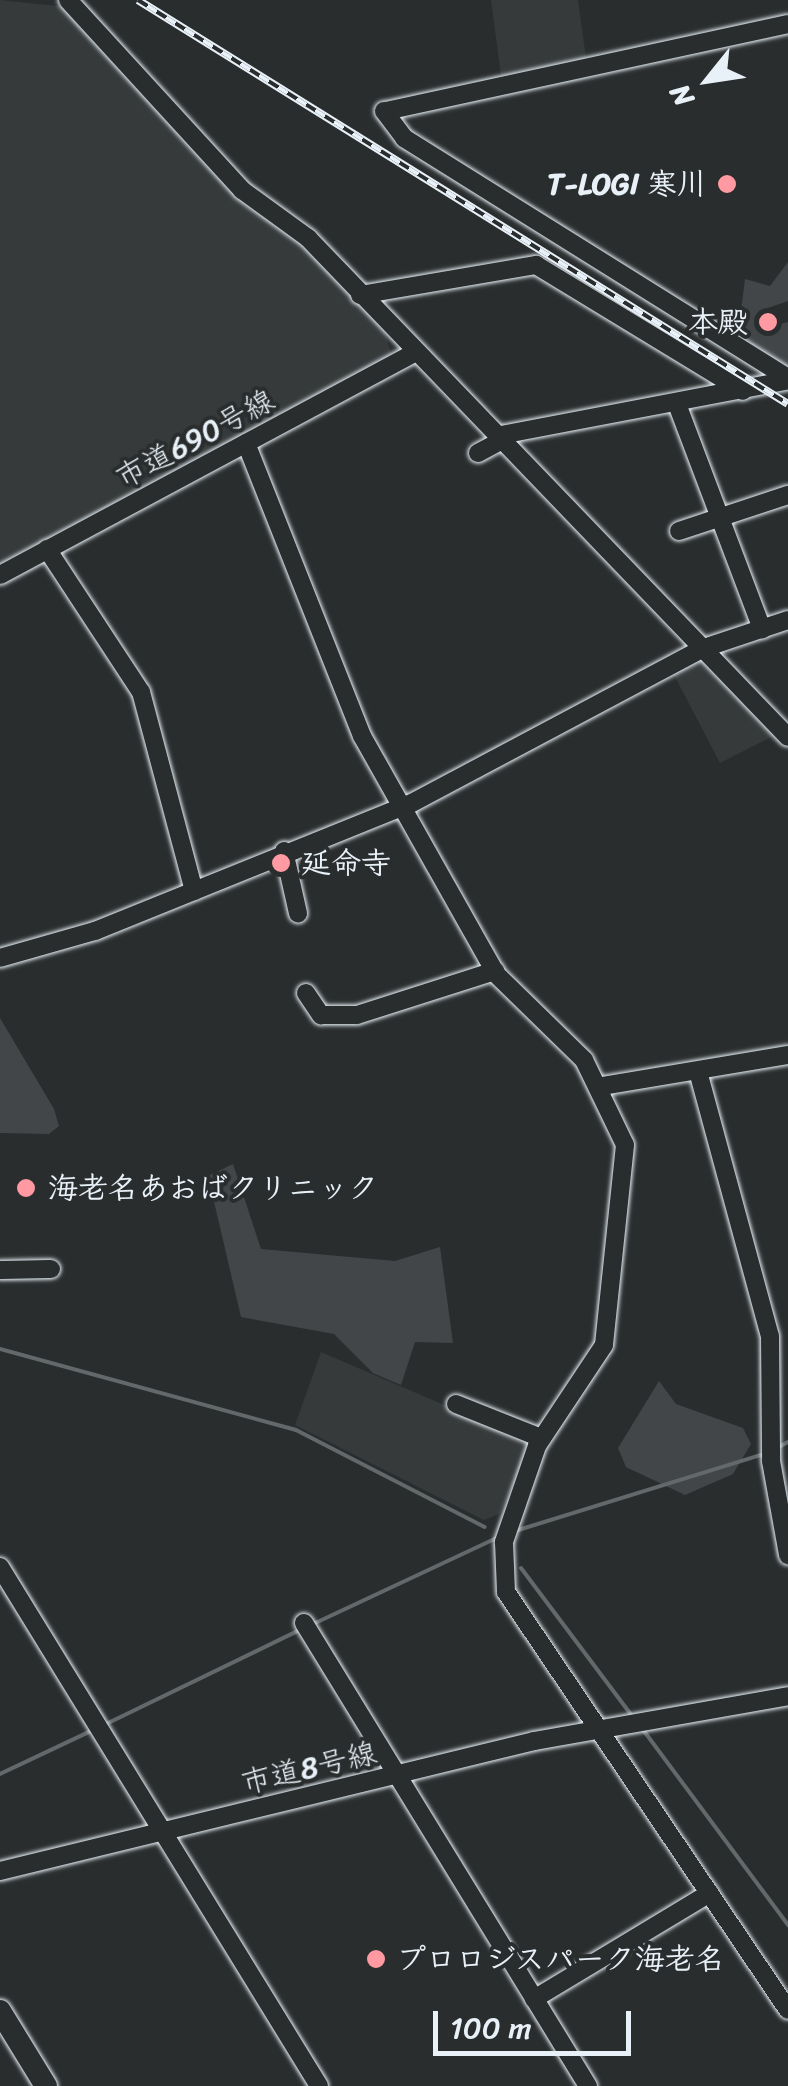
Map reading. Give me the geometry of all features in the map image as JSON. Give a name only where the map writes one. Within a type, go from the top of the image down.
[{"type":"main road","points":[[0,2011],[46,2086]]},
{"type":"street","points":[[68,0],[242,190],[308,238],[788,737]]},
{"type":"street","points":[[788,24],[384,111],[404,138],[788,379]]},
{"type":"street","points":[[360,294],[536,265],[744,390]]},
{"type":"street","name":"市道690号線","points":[[0,575],[416,352]]},
{"type":"street","points":[[478,452],[503,437],[788,379]]},
{"type":"street","points":[[677,404],[762,629]]},
{"type":"street","points":[[246,443],[348,708],[494,971],[603,1086],[627,1156],[620,1242],[598,1365],[539,1442],[508,1527],[502,1552],[512,1607],[788,2010]]},
{"type":"street","points":[[679,531],[788,495]]},
{"type":"street","points":[[47,549],[141,692],[194,891]]},
{"type":"street","points":[[0,958],[194,891],[401,805],[704,648],[788,620]]},
{"type":"street","points":[[284,851],[298,913]]},
{"type":"street","points":[[306,992],[328,1018],[494,971]]},
{"type":"street","points":[[603,1086],[698,1075],[788,1055]]},
{"type":"street","points":[[698,1075],[770,1336],[772,1450],[788,1555]]},
{"type":"street","points":[[0,1270],[51,1269]]},
{"type":"street","points":[[456,1404],[539,1442]]},
{"type":"street","points":[[0,1567],[319,2086]]},
{"type":"street","points":[[306,1627],[588,2086]]},
{"type":"street","name":"市道8号線","points":[[0,1871],[594,1730],[788,1696]]},
{"type":"street","points":[[534,1998],[710,1894]]},
{"type":"shaded area","points":[[0,0],[67,7],[383,327],[392,356],[0,563]]},
{"type":"shaded area","points":[[491,0],[578,0],[586,58],[501,76]]},
{"type":"shaded area","points":[[788,262],[788,301],[759,311],[761,329],[788,322],[788,371],[743,339],[739,327],[745,279],[770,286]]},
{"type":"shaded area","points":[[702,654],[779,733],[720,763],[672,671]]},
{"type":"shaded area","points":[[0,1018],[54,1109],[59,1126],[49,1134],[0,1133]]},
{"type":"shaded area","points":[[233,1164],[261,1249],[395,1261],[440,1247],[453,1343],[415,1342],[401,1385],[373,1373],[334,1334],[241,1317],[208,1176]]},
{"type":"shaded area","points":[[321,1352],[533,1443],[499,1514],[484,1520],[295,1425]]},
{"type":"shaded area","points":[[659,1381],[676,1404],[743,1428],[751,1444],[733,1474],[685,1495],[626,1467],[618,1448]]},
{"type":"waterway","points":[[0,1349],[296,1430],[485,1527]]},
{"type":"waterway","points":[[777,1448],[788,1442]]},
{"type":"waterway","points":[[515,1531],[764,1454]]},
{"type":"waterway","points":[[311,1625],[497,1538]]},
{"type":"waterway","points":[[521,1568],[632,1716]]},
{"type":"waterway","points":[[104,1725],[302,1629]]},
{"type":"waterway","points":[[641,1727],[788,1925]]},
{"type":"waterway","points":[[0,1774],[95,1729]]},
{"type":"railway","points":[[138,0],[788,404]]},
{"type":"place","name":"T-LOGI 寒川","points":[[727,184]]},
{"type":"place","name":"本殿","points":[[768,322]]},
{"type":"place","name":"延命寺","points":[[281,863]]},
{"type":"place","name":"海老名あおばクリニック","points":[[26,1188]]},
{"type":"place","name":"プロロジスパーク海老名","points":[[376,1959]]}]
